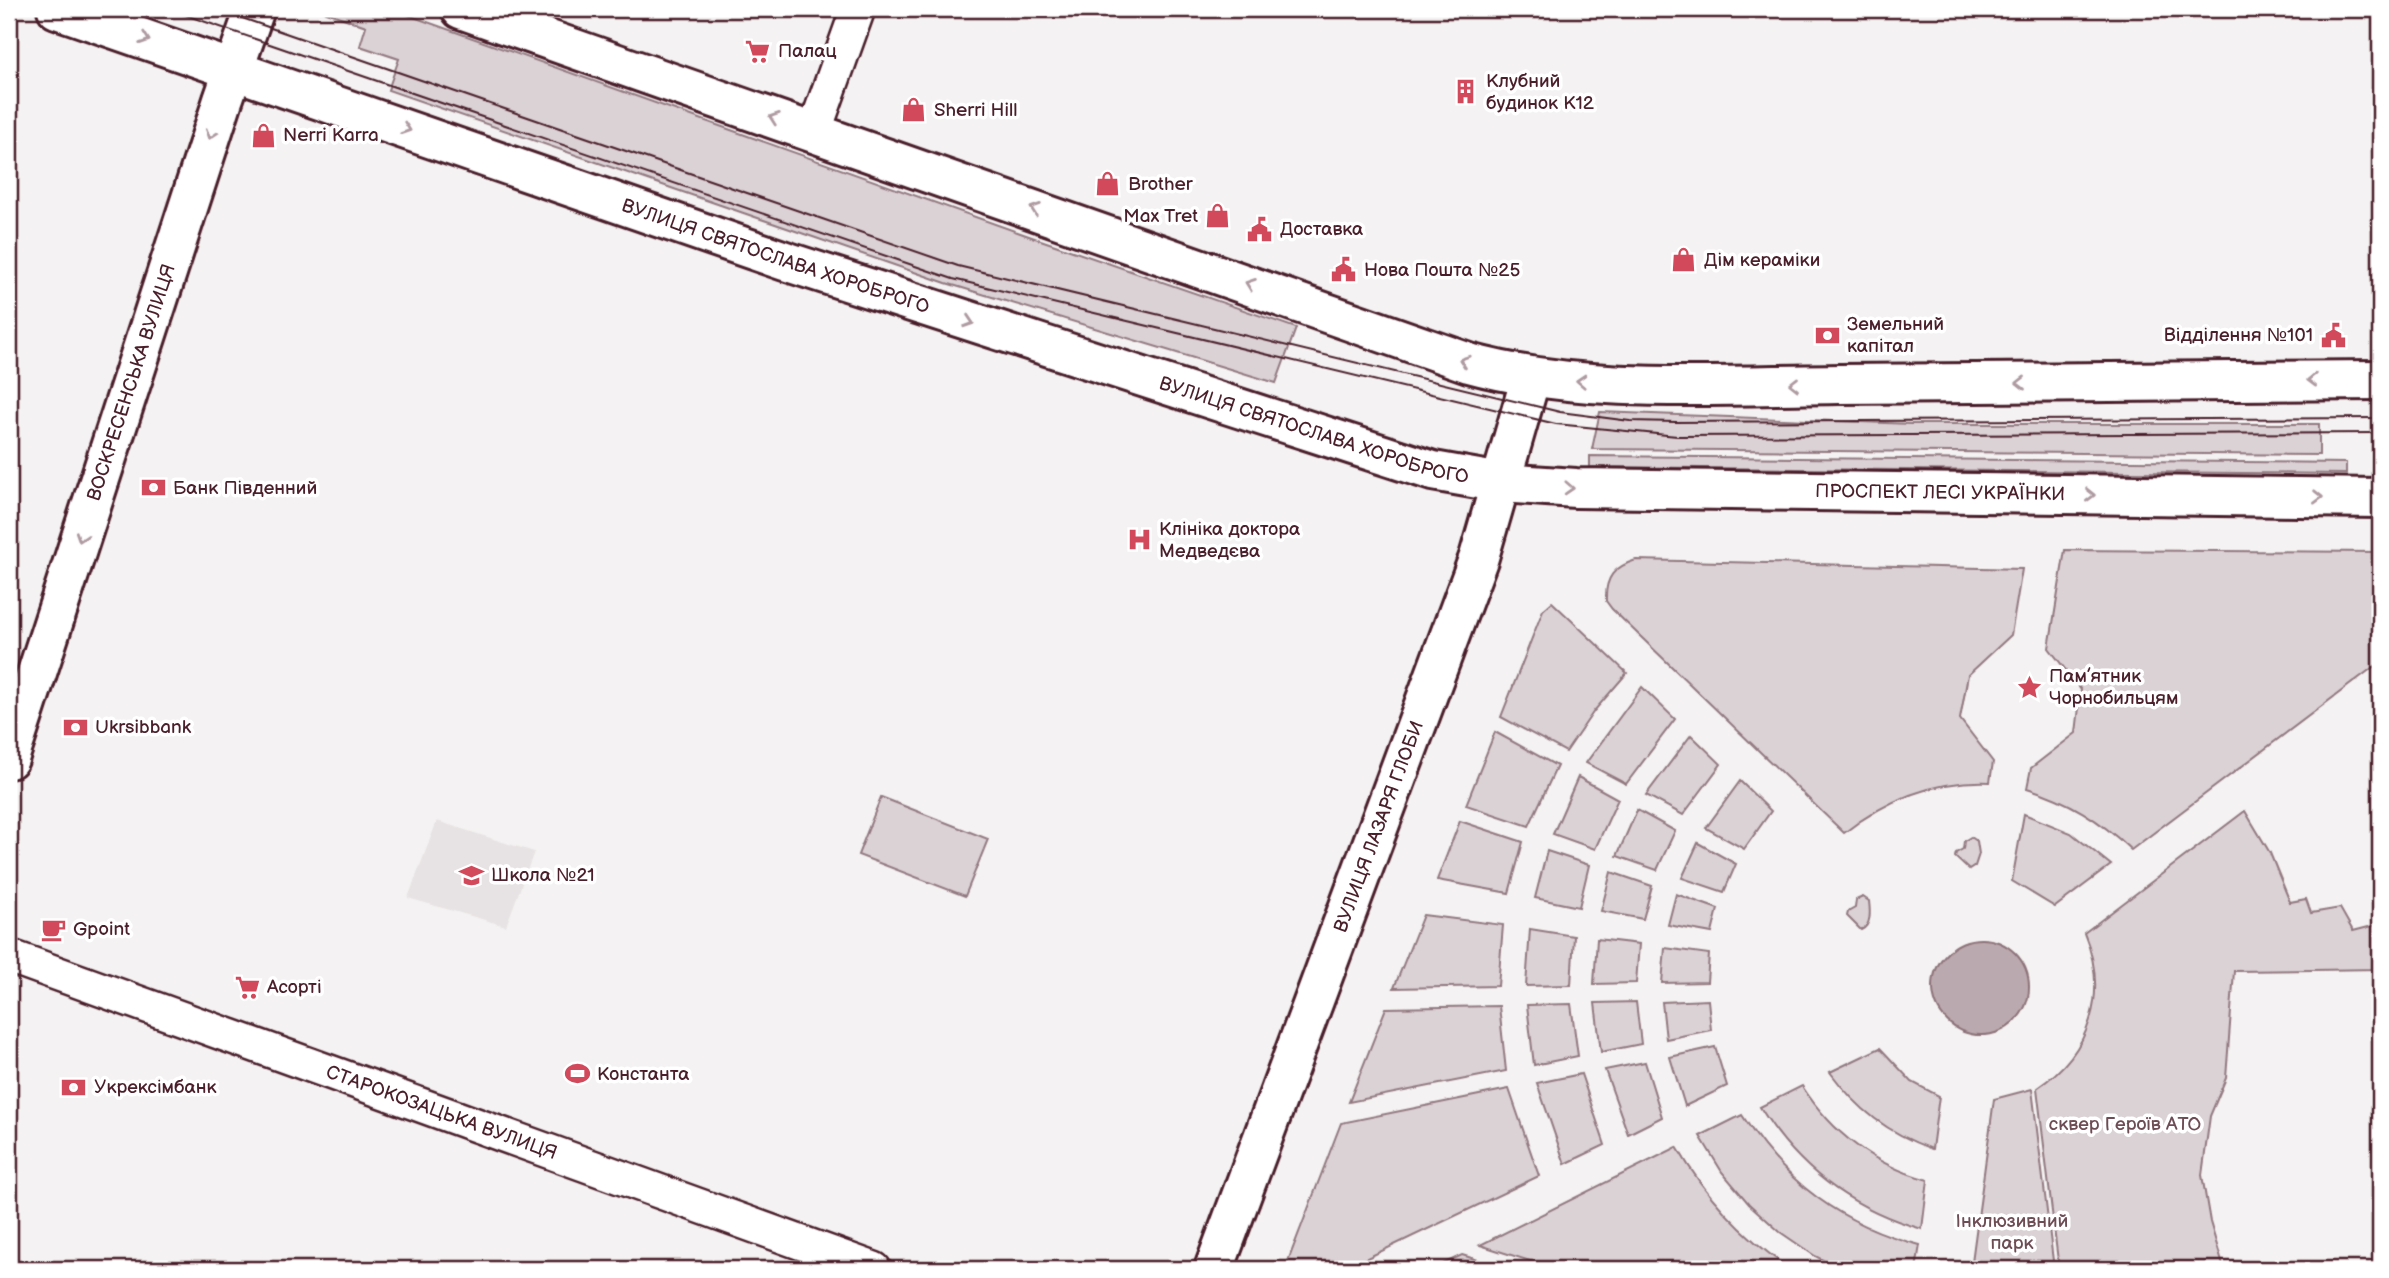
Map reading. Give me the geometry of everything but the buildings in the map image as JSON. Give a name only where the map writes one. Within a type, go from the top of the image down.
[{"type":"main road","name":"ВУЛИЦЯ СВЯТОСЛАВА ХОРОБРОГО","points":[[57,9],[710,235],[1095,363],[1433,471],[1500,483]]},
{"type":"main road","name":"ВОСКРЕСЕНСЬКА ВУЛИЦЯ","points":[[9,759],[233,69],[255,9]]},
{"type":"main road","points":[[461,9],[1469,363],[1531,377],[1605,382],[1750,385],[2380,380]]},
{"type":"main road","name":"ВУЛИЦЯ ЛАЗАРЯ ГЛОБИ","points":[[1214,1269],[1479,558],[1531,377]]},
{"type":"main road","name":"ПРОСПЕКТ ЛЕСІ УКРАЇНКИ","points":[[1500,483],[1641,490],[2380,498]]},
{"type":"street","points":[[814,132],[858,9]]},
{"type":"street","name":"СТАРОКОЗАЦЬКА ВУЛИЦЯ","points":[[9,956],[874,1269]]},
{"type":"shaded area","name":"Школа №21","points":[[437,821],[534,852],[506,926],[408,898]]},
{"type":"shaded area","points":[[1981,939],[1999,942],[2015,953],[2026,969],[2029,987],[2026,1005],[2015,1021],[1999,1032],[1981,1035],[1963,1032],[1947,1021],[1936,1005],[1933,987],[1936,969],[1947,953],[1963,942]]},
{"type":"green space","points":[[317,9],[391,9],[1296,328],[1276,383],[946,283],[388,90],[399,59],[360,46],[366,26]]},
{"type":"green space","points":[[1600,412],[1911,424],[2319,424],[2319,455],[1592,449]]},
{"type":"green space","points":[[1590,456],[2346,463],[2346,474],[1590,467]]},
{"type":"green space","points":[[2065,550],[2380,552],[2380,662],[2131,850],[2108,829],[2083,813],[2057,799],[2027,788],[2031,768],[2076,733],[2081,690],[2049,648]]},
{"type":"green space","points":[[1636,560],[2022,569],[2011,635],[1968,675],[1960,719],[1993,762],[1990,782],[1950,784],[1912,794],[1877,811],[1844,833],[1612,609],[1606,601],[1609,579],[1622,566]]},
{"type":"green space","points":[[1552,602],[1627,673],[1594,711],[1566,752],[1501,717],[1543,610]]},
{"type":"green space","points":[[1642,687],[1675,719],[1626,784],[1586,763]]},
{"type":"green space","points":[[1495,732],[1557,766],[1529,826],[1466,805]]},
{"type":"green space","points":[[1691,735],[1721,764],[1683,815],[1646,795]]},
{"type":"green space","points":[[1578,777],[1618,799],[1595,849],[1553,834]]},
{"type":"green space","points":[[1740,781],[1771,811],[1744,849],[1706,828]]},
{"type":"green space","points":[[881,797],[988,839],[965,896],[858,855]]},
{"type":"green space","points":[[1637,810],[1675,831],[1657,870],[1617,856]]},
{"type":"green space","name":"сквер Героїв АТО","points":[[2245,811],[2270,853],[2290,902],[2306,899],[2311,913],[2340,908],[2353,931],[2380,924],[2380,969],[2234,971],[2226,1078],[2210,1116],[2202,1175],[2210,1222],[2224,1269],[2059,1269],[2037,1088],[2071,1057],[2090,1019],[2095,977],[2084,933]]},
{"type":"green space","points":[[2024,814],[2071,833],[2111,865],[2055,907],[2012,881]]},
{"type":"green space","points":[[1460,821],[1523,842],[1509,893],[1437,880]]},
{"type":"green space","points":[[1971,837],[1977,841],[1979,854],[1975,866],[1969,870],[1955,857],[1956,853],[1963,849],[1964,841]]},
{"type":"green space","points":[[1698,843],[1736,864],[1724,892],[1682,878]]},
{"type":"green space","points":[[1547,851],[1589,865],[1579,907],[1535,898]]},
{"type":"green space","points":[[1611,872],[1652,886],[1643,919],[1601,911]]},
{"type":"green space","points":[[1676,894],[1718,909],[1712,933],[1668,925]]},
{"type":"green space","points":[[1863,897],[1869,901],[1870,913],[1867,925],[1861,930],[1847,916],[1848,912],[1855,908],[1856,900]]},
{"type":"green space","points":[[1423,915],[1503,925],[1498,986],[1394,988]]},
{"type":"green space","points":[[1530,929],[1574,936],[1571,985],[1526,986]]},
{"type":"green space","points":[[1597,939],[1639,944],[1636,983],[1594,984]]},
{"type":"green space","points":[[1665,948],[1709,954],[1707,982],[1662,983]]},
{"type":"green space","points":[[1708,1000],[1711,1030],[1666,1039],[1662,1002]]},
{"type":"green space","points":[[1636,1002],[1641,1044],[1601,1052],[1595,1003]]},
{"type":"green space","points":[[1571,1004],[1578,1056],[1534,1065],[1527,1005]]},
{"type":"green space","points":[[1499,1006],[1506,1071],[1349,1102],[1386,1008]]},
{"type":"green space","points":[[1715,1047],[1727,1086],[1685,1106],[1670,1057]]},
{"type":"green space","points":[[1880,1048],[1912,1082],[1939,1096],[1932,1149],[1901,1136],[1875,1119],[1830,1072]]},
{"type":"green space","points":[[1645,1062],[1662,1117],[1628,1134],[1605,1070]]},
{"type":"green space","points":[[1581,1074],[1605,1145],[1565,1164],[1537,1083]]},
{"type":"green space","points":[[1802,1086],[1827,1118],[1856,1145],[1890,1166],[1928,1180],[1922,1229],[1896,1221],[1850,1198],[1809,1168],[1791,1149],[1760,1107]]},
{"type":"green space","points":[[1509,1089],[1539,1176],[1344,1269],[1285,1269],[1341,1123]]},
{"type":"green space","name":"Інклюзивний парк","points":[[2032,1089],[2054,1269],[1971,1269],[1994,1099]]},
{"type":"green space","points":[[1742,1115],[1777,1161],[1818,1198],[1865,1226],[1920,1245],[1916,1269],[1840,1269],[1780,1232],[1749,1204],[1722,1172],[1700,1136]]},
{"type":"green space","points":[[1677,1147],[1700,1183],[1726,1214],[1756,1243],[1790,1269],[1555,1269],[1480,1245]]},
{"type":"green space","points":[[1462,1255],[1507,1269],[1432,1269]]},
{"type":"tram line","points":[[168,9],[953,279],[1556,424],[1677,436],[2380,433]]},
{"type":"tram line","points":[[216,9],[958,266],[1560,412],[1630,421],[1676,422],[2380,418]]},
{"type":"place","name":"Палац","points":[[758,51]]},
{"type":"place","name":"Клубний будинок К12","points":[[1466,92]]},
{"type":"place","name":"Sherri Hill","points":[[914,110]]},
{"type":"place","name":"Nerri Karra","points":[[263,135]]},
{"type":"place","name":"Brother","points":[[1108,184]]},
{"type":"place","name":"Max Tret","points":[[1218,216]]},
{"type":"place","name":"Доставка","points":[[1260,229]]},
{"type":"place","name":"Дім кераміки","points":[[1684,260]]},
{"type":"place","name":"Нова Пошта №25","points":[[1344,270]]},
{"type":"place","name":"Земельний капітал","points":[[1827,335]]},
{"type":"place","name":"Відділення №101","points":[[2333,335]]},
{"type":"place","name":"Банк Південний","points":[[153,488]]},
{"type":"place","name":"Клініка доктора Медведєва","points":[[1139,540]]},
{"type":"place","name":"Пам’ятник Чорнобильцям","points":[[2029,687]]},
{"type":"place","name":"Ukrsibbank","points":[[75,727]]},
{"type":"place","name":"Школа №21","points":[[471,875]]},
{"type":"place","name":"Gpoint","points":[[53,929]]},
{"type":"place","name":"Асорті","points":[[247,987]]},
{"type":"place","name":"Константа","points":[[577,1074]]},
{"type":"place","name":"Укрексімбанк","points":[[74,1087]]}]
